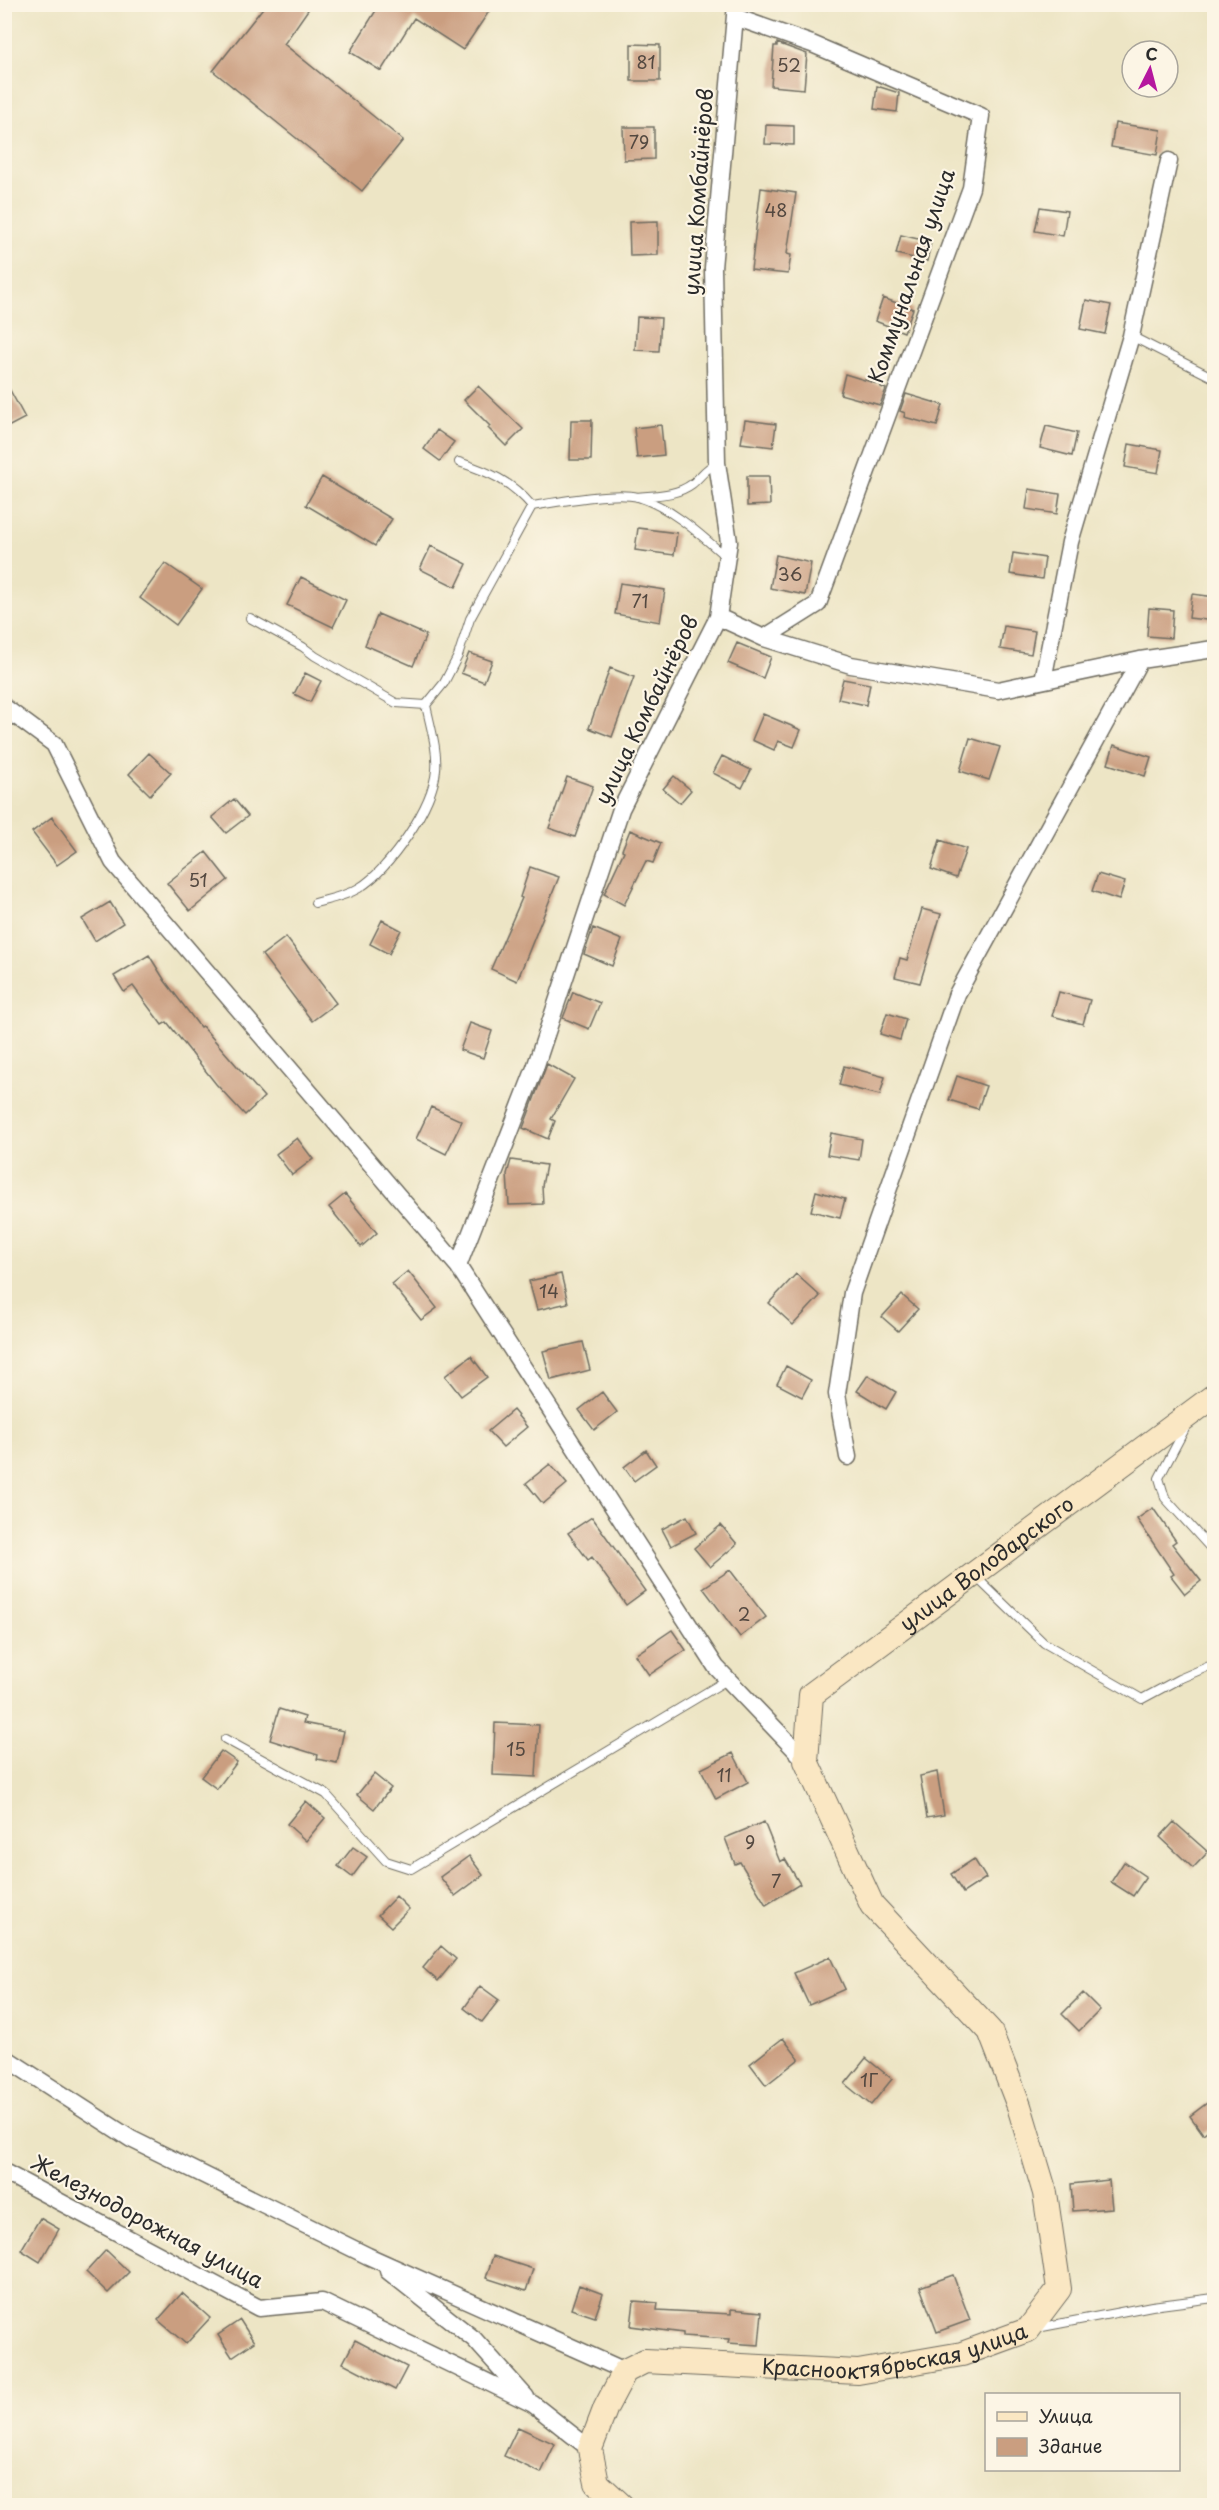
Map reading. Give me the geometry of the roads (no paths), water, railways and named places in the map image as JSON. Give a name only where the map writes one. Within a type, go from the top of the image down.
[{"type":"street","name":"улица Комбайнёров","points":[[458,1266],[535,1068],[621,809],[718,617],[729,542],[717,463],[713,268],[736,11]]},
{"type":"street","name":"Коммунальная улица","points":[[736,11],[981,116],[972,188],[818,604],[764,638]]},
{"type":"street","points":[[1043,680],[1070,542],[1131,336],[1169,161]]},
{"type":"street","points":[[718,617],[764,638],[851,664],[998,690],[1140,660],[1215,649]]},
{"type":"street","points":[[848,1457],[837,1394],[852,1293],[957,994],[1140,660]]},
{"type":"street","points":[[4,707],[54,744],[113,862],[458,1266],[716,1667],[806,1761]]},
{"type":"street","name":"улица Володарского","points":[[806,1761],[812,1695],[1215,1396]]},
{"type":"street","name":"Краснооктябрьская улица","points":[[625,2371],[645,2361],[858,2372],[963,2354],[1028,2330],[1059,2289],[1046,2193],[1019,2106],[990,2031],[872,1905],[806,1761]]},
{"type":"street","points":[[4,2057],[131,2139],[368,2256],[625,2371],[606,2407],[590,2449],[597,2483],[622,2505]]},
{"type":"street","name":"Железнодорожная улица","points":[[4,2172],[259,2308],[322,2302],[533,2404],[590,2449]]},
{"type":"street","points":[[368,2256],[474,2339],[533,2404]]},
{"type":"lane","points":[[1131,336],[1215,378]]},
{"type":"lane","points":[[459,462],[484,470],[518,488],[531,506]]},
{"type":"lane","points":[[531,506],[599,496],[636,497],[674,493],[691,485],[708,467],[717,463]]},
{"type":"lane","points":[[636,497],[667,510],[727,557]]},
{"type":"lane","points":[[315,903],[340,897],[360,887],[391,858],[421,815],[436,770],[426,705],[444,683],[458,656],[470,619],[531,506]]},
{"type":"lane","points":[[250,618],[303,646],[315,657],[396,703],[426,705]]},
{"type":"lane","points":[[1194,1411],[1159,1478],[1165,1498],[1215,1552]]},
{"type":"lane","points":[[974,1575],[1044,1643],[1142,1699],[1179,1679],[1215,1664]]},
{"type":"lane","points":[[225,1739],[326,1794],[386,1861],[411,1869],[727,1680]]},
{"type":"lane","points":[[1028,2330],[1152,2306],[1215,2298]]}]
